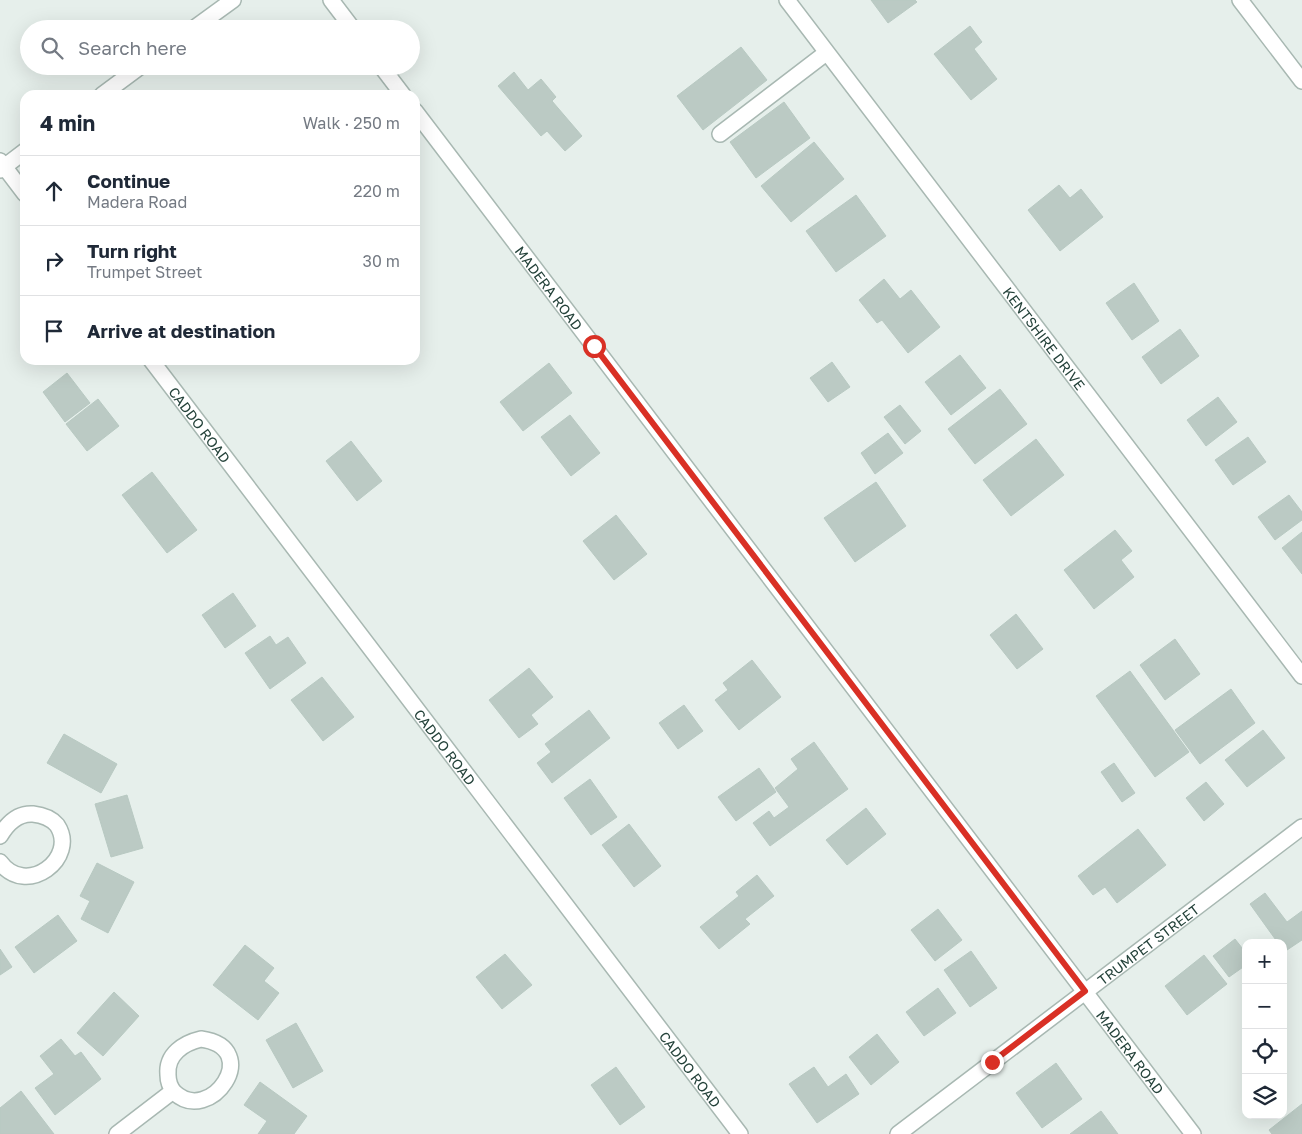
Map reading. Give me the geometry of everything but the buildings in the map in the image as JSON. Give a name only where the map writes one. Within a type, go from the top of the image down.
[{"type":"street","points":[[205,20],[232,0]]},
{"type":"street","points":[[331,0],[346,20]]},
{"type":"street","name":"KENTSHIRE DRIVE","points":[[787,0],[1302,676]]},
{"type":"street","points":[[1240,0],[1302,81]]},
{"type":"street","points":[[720,134],[826,52]]},
{"type":"street","points":[[109,90],[130,75]]},
{"type":"street","points":[[388,75],[399,90]]},
{"type":"street","name":"MADERA ROAD","points":[[420,118],[1193,1134]]},
{"type":"street","points":[[20,154],[1,166],[20,188]]},
{"type":"street","name":"CADDO ROAD","points":[[155,365],[740,1134]]},
{"type":"street","points":[[0,836],[6,826],[18,818],[31,814],[43,815],[54,821],[61,831],[62,843],[59,856],[51,866],[41,873],[29,877],[17,876],[7,871],[0,863]]},
{"type":"street","name":"TRUMPET STREET","points":[[898,1134],[1302,827]]},
{"type":"street","points":[[201,1039],[213,1041],[223,1047],[230,1057],[231,1069],[227,1081],[218,1092],[207,1098],[195,1100],[183,1098],[173,1091],[168,1082],[167,1071],[170,1060],[178,1050],[188,1042],[201,1039]]},
{"type":"street","points":[[117,1134],[173,1091]]},
{"type":"route","points":[[594,346],[1085,991],[992,1062]]}]
